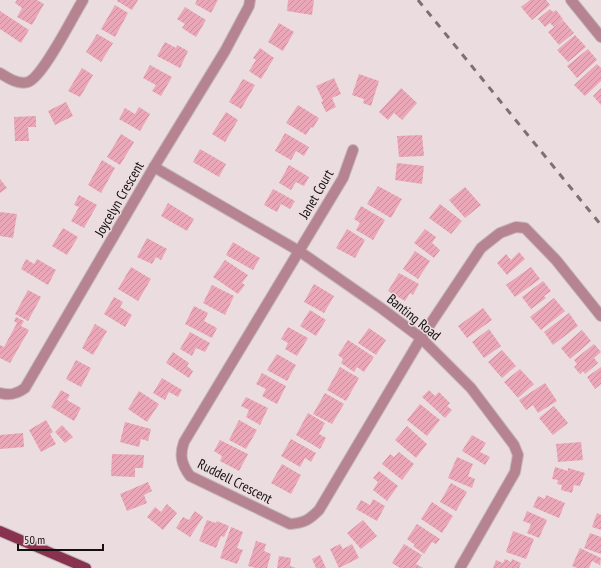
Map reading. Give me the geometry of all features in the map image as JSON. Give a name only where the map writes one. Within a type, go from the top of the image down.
[{"type":"main road","points":[[0,531],[86,568]]},
{"type":"street","points":[[0,73],[13,81],[20,83],[28,82],[35,78],[45,65],[82,0]]},
{"type":"street","name":"Joycelyn Crescent","points":[[0,393],[12,395],[25,388],[154,167],[225,51],[249,6],[250,0]]},
{"type":"street","points":[[571,0],[601,37]]},
{"type":"street","name":"Janet Court","points":[[299,251],[343,178],[353,150]]},
{"type":"street","name":"Banting Road","points":[[154,167],[299,251],[381,308],[421,338],[471,388],[514,445],[518,455],[515,472],[460,568]]},
{"type":"street","name":"Ruddell Crescent","points":[[299,251],[184,442],[181,450],[181,458],[184,468],[190,476],[290,524],[302,523],[311,518],[318,510],[421,338],[481,248],[500,233],[516,227],[525,228],[551,255],[601,316]]},
{"type":"building","points":[[17,0],[37,0],[44,4],[32,25],[17,17],[22,8],[15,3]]},
{"type":"building","points":[[117,0],[138,0],[132,10]]},
{"type":"building","points":[[197,0],[218,0],[211,13],[195,4]]},
{"type":"building","points":[[288,0],[314,0],[312,15],[287,11]]},
{"type":"building","points":[[530,0],[546,0],[550,5],[532,20],[521,7]]},
{"type":"building","points":[[115,5],[128,13],[115,37],[101,29]]},
{"type":"building","points":[[185,7],[206,20],[196,37],[182,28],[185,24],[177,19]]},
{"type":"building","points":[[550,9],[553,12],[556,10],[563,19],[554,27],[550,23],[545,27],[538,19]]},
{"type":"building","points":[[0,11],[29,30],[21,43],[0,29]]},
{"type":"building","points":[[563,20],[574,33],[559,45],[548,32]]},
{"type":"building","points":[[279,23],[294,32],[283,51],[268,42]]},
{"type":"building","points":[[97,34],[113,43],[101,62],[86,52]]},
{"type":"building","points":[[575,35],[586,47],[568,62],[557,50]]},
{"type":"building","points":[[165,42],[176,48],[177,45],[188,51],[180,68],[157,56]]},
{"type":"building","points":[[260,48],[274,58],[261,79],[249,71],[256,60],[253,58]]},
{"type":"building","points":[[588,49],[597,60],[577,78],[567,66]]},
{"type":"building","points":[[597,64],[601,68],[601,81],[585,96],[574,85]]},
{"type":"building","points":[[150,65],[172,77],[161,96],[152,91],[156,85],[143,78]]},
{"type":"building","points":[[82,68],[93,75],[80,97],[68,91]]},
{"type":"building","points":[[359,74],[379,81],[371,106],[363,103],[364,99],[352,95]]},
{"type":"building","points":[[334,78],[341,94],[332,98],[336,107],[326,112],[316,86]]},
{"type":"building","points":[[243,79],[255,85],[241,109],[229,102]]},
{"type":"building","points":[[401,88],[417,103],[402,120],[394,113],[388,120],[379,112]]},
{"type":"building","points":[[601,88],[601,105],[593,96]]},
{"type":"building","points":[[66,102],[73,116],[55,125],[48,111]]},
{"type":"building","points":[[298,105],[319,118],[313,128],[311,127],[306,135],[286,123]]},
{"type":"building","points":[[139,107],[150,114],[140,131],[119,119],[125,108],[135,114]]},
{"type":"building","points":[[226,112],[238,120],[225,142],[212,134]]},
{"type":"building","points":[[36,116],[36,127],[28,127],[29,141],[15,141],[14,117]]},
{"type":"building","points":[[285,133],[309,147],[304,156],[296,151],[291,160],[275,151]]},
{"type":"building","points":[[121,134],[134,142],[120,165],[107,157]]},
{"type":"building","points":[[422,135],[424,156],[399,157],[397,136]]},
{"type":"building","points":[[200,149],[226,164],[219,177],[193,162]]},
{"type":"building","points":[[102,160],[115,168],[101,193],[88,185]]},
{"type":"building","points":[[397,163],[424,166],[422,184],[395,180]]},
{"type":"building","points":[[289,165],[309,177],[304,186],[296,182],[291,190],[279,183]]},
{"type":"building","points":[[0,179],[7,188],[0,193]]},
{"type":"building","points":[[378,186],[402,199],[391,218],[367,204]]},
{"type":"building","points":[[465,187],[481,205],[465,218],[449,200]]},
{"type":"building","points":[[273,189],[295,201],[290,209],[281,204],[277,212],[264,205]]},
{"type":"building","points":[[79,195],[97,205],[84,228],[71,221],[79,207],[74,205]]},
{"type":"building","points":[[168,203],[194,219],[187,231],[161,216]]},
{"type":"building","points":[[440,204],[462,221],[451,234],[429,218]]},
{"type":"building","points":[[361,206],[385,220],[373,240],[356,230],[360,223],[354,219]]},
{"type":"building","points":[[0,212],[17,214],[13,238],[0,236]]},
{"type":"building","points":[[63,228],[78,237],[67,255],[52,246]]},
{"type":"building","points":[[347,229],[365,240],[355,258],[336,248]]},
{"type":"building","points":[[425,229],[436,237],[432,243],[440,250],[434,258],[414,243]]},
{"type":"building","points":[[147,238],[167,249],[161,260],[156,257],[152,264],[137,257]]},
{"type":"building","points":[[233,242],[260,258],[253,270],[226,255]]},
{"type":"building","points":[[415,251],[430,261],[418,279],[403,269]]},
{"type":"building","points":[[519,252],[525,259],[507,275],[497,263],[506,254],[511,260]]},
{"type":"building","points":[[26,259],[34,264],[37,259],[56,270],[48,285],[21,269]]},
{"type":"building","points":[[225,260],[248,275],[242,283],[245,285],[238,294],[213,277]]},
{"type":"building","points":[[131,267],[151,279],[138,301],[118,289]]},
{"type":"building","points":[[531,267],[540,279],[515,297],[506,285]]},
{"type":"building","points":[[399,273],[419,284],[413,295],[410,293],[405,301],[388,291]]},
{"type":"building","points":[[543,281],[551,291],[544,296],[546,298],[531,309],[522,297]]},
{"type":"building","points":[[314,284],[334,296],[324,313],[304,302]]},
{"type":"building","points":[[212,285],[234,296],[225,315],[203,303]]},
{"type":"building","points":[[28,290],[41,297],[28,321],[15,314]]},
{"type":"building","points":[[114,297],[123,302],[120,307],[132,315],[125,327],[104,314]]},
{"type":"building","points":[[554,298],[565,311],[541,330],[530,317]]},
{"type":"building","points":[[194,306],[208,313],[204,321],[217,328],[212,338],[185,324]]},
{"type":"building","points":[[483,308],[492,320],[467,338],[458,326]]},
{"type":"building","points":[[310,310],[326,320],[316,336],[300,326]]},
{"type":"building","points":[[569,313],[578,326],[553,345],[544,332]]},
{"type":"building","points":[[16,317],[24,321],[21,326],[29,330],[10,363],[0,358],[0,345],[4,347],[17,323],[14,321]]},
{"type":"building","points":[[95,324],[107,331],[93,355],[82,348]]},
{"type":"building","points":[[288,327],[308,338],[297,356],[285,349],[288,343],[281,339]]},
{"type":"building","points":[[369,328],[386,340],[376,355],[358,343]]},
{"type":"building","points":[[489,329],[501,346],[484,358],[472,342]]},
{"type":"building","points":[[582,330],[591,341],[570,359],[561,348]]},
{"type":"building","points":[[190,332],[210,343],[205,352],[196,348],[192,356],[180,349]]},
{"type":"building","points":[[348,340],[374,357],[364,372],[357,367],[354,372],[341,363],[343,359],[338,355]]},
{"type":"building","points":[[594,344],[601,352],[594,358],[598,363],[585,374],[583,371],[580,374],[574,367],[577,364],[574,360]]},
{"type":"building","points":[[502,350],[516,366],[502,378],[488,362]]},
{"type":"building","points":[[173,352],[189,363],[187,366],[193,371],[189,378],[166,363]]},
{"type":"building","points":[[277,354],[296,365],[287,381],[267,370]]},
{"type":"building","points":[[76,360],[91,368],[81,387],[66,379]]},
{"type":"building","points":[[340,367],[359,378],[346,401],[327,390]]},
{"type":"building","points":[[601,367],[601,384],[595,389],[587,377]]},
{"type":"building","points":[[520,369],[534,384],[518,398],[504,382]]},
{"type":"building","points":[[262,373],[286,386],[277,404],[262,396],[266,389],[256,384]]},
{"type":"building","points":[[162,378],[182,390],[178,397],[169,392],[165,400],[153,393]]},
{"type":"building","points":[[545,383],[557,401],[538,413],[533,405],[526,410],[519,400]]},
{"type":"building","points":[[61,390],[70,395],[67,400],[81,408],[74,421],[51,407]]},
{"type":"building","points":[[429,390],[435,396],[439,392],[450,403],[447,406],[452,410],[445,418],[422,397]]},
{"type":"building","points":[[139,391],[159,404],[147,422],[128,409]]},
{"type":"building","points":[[325,393],[344,404],[332,424],[313,414]]},
{"type":"building","points":[[246,397],[268,408],[260,425],[246,417],[249,410],[241,406]]},
{"type":"building","points":[[420,404],[440,420],[427,436],[407,420]]},
{"type":"building","points":[[554,406],[568,423],[553,435],[539,418]]},
{"type":"building","points":[[308,413],[325,423],[319,434],[326,438],[320,449],[296,435]]},
{"type":"building","points":[[46,420],[53,432],[50,434],[56,444],[41,452],[29,430]]},
{"type":"building","points":[[239,420],[257,430],[246,449],[229,440]]},
{"type":"building","points":[[125,422],[151,429],[148,441],[141,439],[139,447],[120,442]]},
{"type":"building","points":[[62,425],[73,437],[65,443],[55,432]]},
{"type":"building","points":[[407,426],[427,444],[416,458],[395,440]]},
{"type":"building","points":[[23,433],[24,447],[0,449],[0,435]]},
{"type":"building","points":[[472,435],[486,443],[480,452],[490,457],[485,465],[462,451]]},
{"type":"building","points":[[291,439],[316,453],[311,462],[305,458],[300,467],[281,456]]},
{"type":"building","points":[[220,440],[248,454],[239,471],[220,461],[222,456],[214,451]]},
{"type":"building","points":[[581,442],[583,460],[558,462],[556,444]]},
{"type":"building","points":[[399,452],[414,464],[402,480],[382,464],[390,454],[394,457]]},
{"type":"building","points":[[112,454],[144,455],[143,468],[135,468],[135,477],[111,476]]},
{"type":"building","points":[[457,457],[473,464],[468,476],[475,479],[472,488],[448,478]]},
{"type":"building","points":[[282,464],[301,475],[291,494],[271,483]]},
{"type":"building","points":[[555,467],[568,471],[568,468],[585,473],[580,486],[574,485],[572,493],[561,490],[562,485],[557,484],[558,480],[552,479]]},
{"type":"building","points":[[379,471],[398,486],[387,501],[373,490],[378,482],[373,478]]},
{"type":"building","points":[[148,482],[152,491],[144,495],[147,503],[127,511],[120,494]]},
{"type":"building","points":[[451,483],[467,492],[456,511],[440,502]]},
{"type":"building","points":[[546,495],[565,503],[559,518],[533,507],[538,496],[545,499]]},
{"type":"building","points":[[373,499],[385,506],[377,521],[356,509],[361,500],[370,505]]},
{"type":"building","points":[[432,502],[453,516],[442,533],[421,519]]},
{"type":"building","points":[[167,504],[177,513],[163,530],[147,517],[155,507],[161,512]]},
{"type":"building","points":[[195,511],[203,517],[190,537],[176,528],[183,517],[189,520]]},
{"type":"building","points":[[527,511],[547,520],[539,538],[527,533],[531,524],[523,521]]},
{"type":"building","points":[[597,513],[601,515],[601,530],[592,527]]},
{"type":"building","points":[[207,520],[216,523],[217,521],[229,526],[224,537],[221,536],[216,548],[199,541]]},
{"type":"building","points":[[363,520],[377,536],[361,549],[347,533]]},
{"type":"building","points":[[417,524],[440,539],[436,544],[432,542],[424,554],[413,546],[415,545],[407,539]]},
{"type":"building","points":[[231,527],[243,532],[237,548],[243,550],[237,564],[220,558]]},
{"type":"building","points":[[513,531],[534,539],[526,559],[506,552]]},
{"type":"building","points":[[590,533],[601,537],[601,554],[584,548]]},
{"type":"building","points":[[256,541],[266,544],[264,551],[271,554],[267,568],[248,566]]},
{"type":"building","points":[[340,544],[343,549],[352,544],[359,558],[339,568],[330,549]]},
{"type":"building","points":[[404,544],[422,555],[416,564],[423,568],[400,568],[392,563]]},
{"type":"building","points":[[580,548],[601,558],[600,565],[592,561],[589,568],[577,568],[572,566]]},
{"type":"building","points":[[320,555],[326,568],[316,568],[312,559]]},
{"type":"building","points":[[279,556],[291,558],[290,566],[296,568],[277,568]]},
{"type":"building","points":[[505,559],[511,562],[512,559],[521,563],[519,568],[493,568],[496,560],[503,563]]},
{"type":"railway","points":[[418,0],[601,225]]}]
